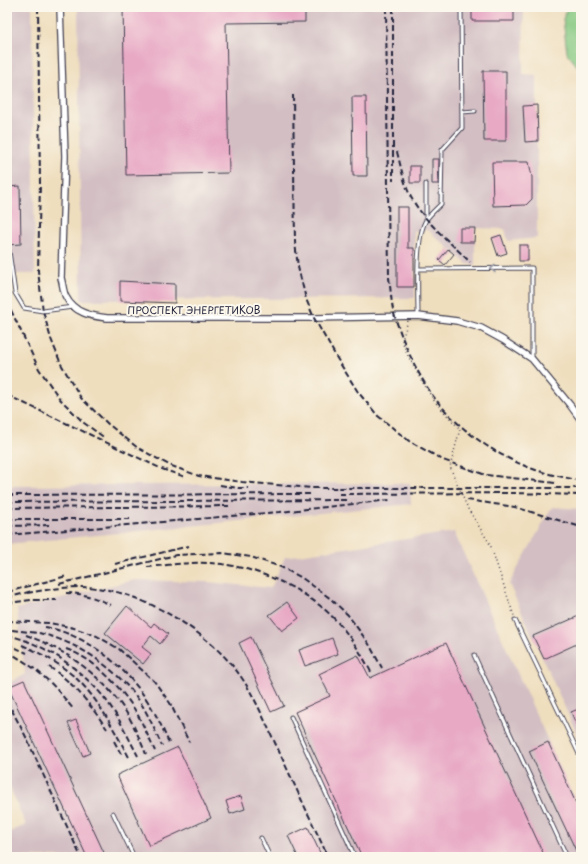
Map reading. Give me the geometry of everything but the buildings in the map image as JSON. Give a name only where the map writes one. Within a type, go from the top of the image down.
[{"type":"street","points":[[60,7],[65,156],[61,278],[65,297],[73,307]]},
{"type":"street","name":"ПРОСПЕКТ ЭНЕРГЕТИКОВ","points":[[73,307],[86,315],[107,318],[314,318],[418,316],[457,321],[480,328],[503,340],[532,360],[581,420]]},
{"type":"lane","points":[[418,316],[418,269],[421,231],[426,219],[441,204],[442,150],[462,128],[461,7]]},
{"type":"lane","points":[[462,112],[475,111]]},
{"type":"lane","points":[[426,184],[426,219]]},
{"type":"lane","points":[[9,252],[15,293],[24,308],[43,311],[73,307]]},
{"type":"lane","points":[[418,269],[532,268],[532,360]]},
{"type":"lane","points":[[515,620],[581,758]]},
{"type":"lane","points":[[474,655],[567,857]]},
{"type":"lane","points":[[291,717],[355,857]]},
{"type":"lane","points":[[113,813],[134,857]]},
{"type":"lane","points":[[261,838],[270,857]]},
{"type":"path","points":[[409,316],[402,340],[406,352],[435,402],[460,428],[450,467],[468,509],[490,544],[515,620]]},
{"type":"shaded area","points":[[7,7],[32,7],[35,274],[7,274]]},
{"type":"shaded area","points":[[78,7],[524,7],[523,74],[537,75],[537,238],[508,241],[505,229],[475,228],[475,265],[467,264],[428,230],[414,231],[415,298],[81,300]]},
{"type":"shaded area","points":[[410,483],[411,504],[7,544],[7,486]]},
{"type":"shaded area","points":[[552,507],[581,509],[581,743],[509,584]]},
{"type":"shaded area","points":[[454,532],[581,814],[581,857],[7,857],[7,833],[26,825],[7,781],[7,684],[25,674],[17,609],[134,580],[207,582],[271,588],[285,557]]},
{"type":"green space","points":[[568,7],[581,7],[581,71],[567,53],[563,19]]},
{"type":"railway","points":[[38,7],[40,184],[38,271],[43,311],[51,339],[61,364],[81,398],[108,424],[138,448],[169,465],[199,476],[242,482],[312,488],[581,488]]},
{"type":"railway","points":[[386,7],[389,278],[392,303],[398,327],[424,383],[437,401],[457,423],[493,450],[520,464],[545,473],[581,481]]},
{"type":"railway","points":[[393,7],[393,181]]},
{"type":"railway","points":[[293,95],[295,242],[298,267],[306,299],[314,318],[358,392],[378,416],[409,441],[443,460],[486,475],[555,483]]},
{"type":"railway","points":[[397,152],[403,176],[412,199],[431,224],[470,262]]},
{"type":"railway","points":[[7,302],[39,369],[60,399],[84,423],[105,438]]},
{"type":"railway","points":[[7,395],[162,469],[185,477]]},
{"type":"railway","points":[[220,485],[248,488]]},
{"type":"railway","points":[[339,494],[513,493],[581,495]]},
{"type":"railway","points":[[7,495],[313,494]]},
{"type":"railway","points":[[7,502],[347,500]]},
{"type":"railway","points":[[7,535],[280,512],[390,500]]},
{"type":"railway","points":[[467,500],[515,507],[581,527]]},
{"type":"railway","points":[[7,508],[229,506]]},
{"type":"railway","points":[[7,519],[131,519]]},
{"type":"railway","points":[[7,526],[52,525]]},
{"type":"railway","points":[[115,564],[189,546]]},
{"type":"railway","points":[[59,584],[176,555],[222,553],[251,557],[281,567],[302,578],[331,599],[348,615],[369,644],[382,668]]},
{"type":"railway","points":[[147,567],[210,563],[240,568],[271,577],[299,592],[324,609],[350,638],[371,672]]},
{"type":"railway","points":[[7,592],[67,576]]},
{"type":"railway","points":[[27,593],[61,588],[81,587],[103,589],[125,594],[169,614],[190,627],[209,642],[239,674],[255,700],[328,857]]},
{"type":"railway","points":[[7,598],[32,591]]},
{"type":"railway","points":[[66,593],[89,596],[111,605]]},
{"type":"railway","points":[[7,603],[31,600],[57,600]]},
{"type":"railway","points":[[7,621],[50,623],[74,628],[97,636],[119,649],[154,681],[170,703],[189,742]]},
{"type":"railway","points":[[45,627],[78,638],[108,657],[121,669],[144,695],[169,743]]},
{"type":"railway","points":[[12,630],[39,633],[67,642],[92,656],[104,665],[126,684],[135,695],[150,720],[162,746]]},
{"type":"railway","points":[[7,635],[47,650],[71,666],[93,685],[102,695],[122,724],[138,756]]},
{"type":"railway","points":[[26,635],[69,656],[95,676],[117,699],[126,712],[146,754]]},
{"type":"railway","points":[[7,644],[27,653]]},
{"type":"railway","points":[[22,645],[58,664],[77,679],[100,707],[130,759]]},
{"type":"railway","points":[[66,649],[94,664],[118,687],[138,715],[155,751]]},
{"type":"railway","points":[[7,651],[27,663],[41,674],[57,689],[74,710]]},
{"type":"railway","points":[[49,667],[74,687],[107,729]]},
{"type":"railway","points":[[7,701],[25,735],[81,857]]},
{"type":"railway","points":[[114,741],[121,754]]}]
